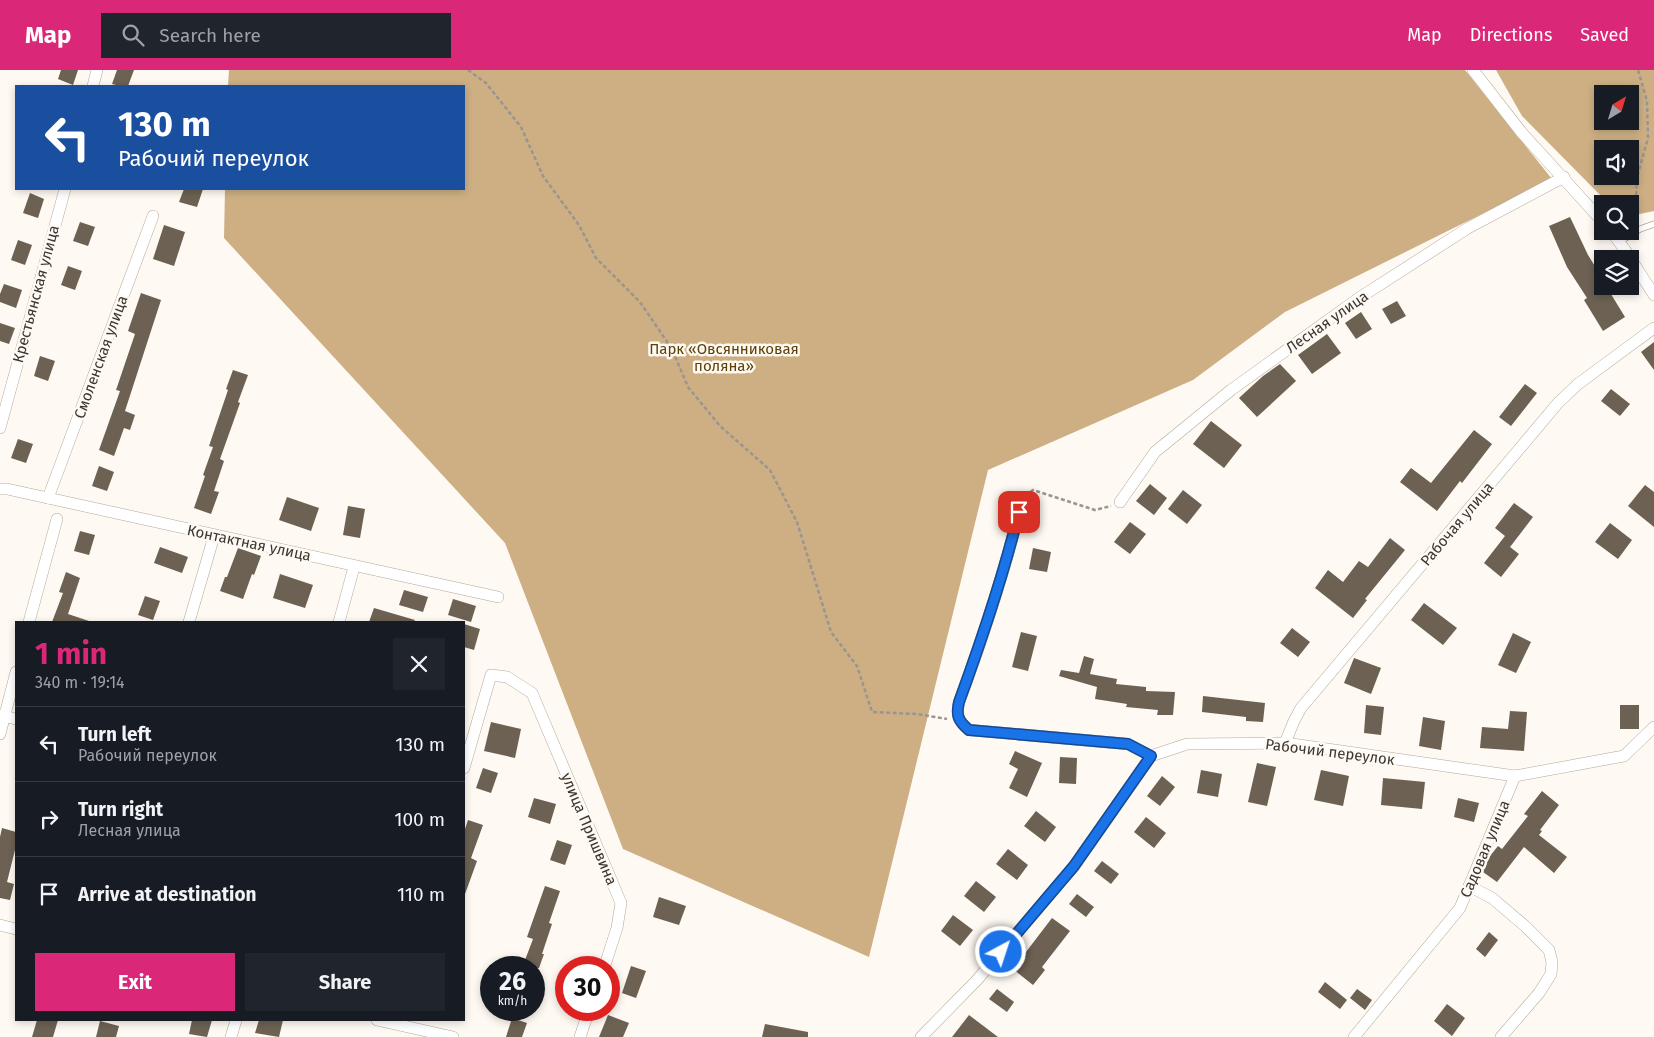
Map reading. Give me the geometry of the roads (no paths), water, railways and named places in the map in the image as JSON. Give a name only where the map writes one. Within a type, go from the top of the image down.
[{"type":"street","points":[[93,85],[97,70]]},
{"type":"street","points":[[1473,70],[1522,133],[1594,212]]},
{"type":"street","name":"Лесная улица","points":[[1120,502],[1155,452],[1232,390],[1359,298],[1452,238],[1564,177]]},
{"type":"street","name":"Крестьянская улица","points":[[0,428],[65,190]]},
{"type":"street","name":"Смоленская улица","points":[[48,498],[153,216]]},
{"type":"street","points":[[1619,242],[1654,295]]},
{"type":"street","name":"Рабочая улица","points":[[1284,743],[1301,708],[1558,403],[1578,384],[1654,328]]},
{"type":"street","name":"Контактная улица","points":[[0,489],[498,597]]},
{"type":"street","points":[[921,1037],[977,980],[1074,866],[1151,756],[1128,744],[964,726],[957,712],[959,702],[987,626],[1007,562],[1019,512]]},
{"type":"street","points":[[29,621],[57,519]]},
{"type":"street","points":[[189,621],[214,536]]},
{"type":"street","points":[[339,621],[354,567]]},
{"type":"street","points":[[0,734],[2,715],[15,675]]},
{"type":"street","name":"улица Пришвина","points":[[465,765],[491,675],[507,676],[532,694],[621,903],[618,928],[608,956]]},
{"type":"street","points":[[2,715],[15,719]]},
{"type":"street","points":[[1515,776],[1624,756],[1654,727]]},
{"type":"street","name":"Рабочий переулок","points":[[1151,756],[1187,744],[1284,743],[1515,776]]},
{"type":"street","name":"Садовая улица","points":[[1354,1037],[1460,908],[1515,776]]},
{"type":"street","points":[[1469,886],[1492,898],[1525,926],[1549,950],[1552,962],[1551,974],[1539,993],[1502,1037]]},
{"type":"street","points":[[0,925],[15,930]]},
{"type":"street","points":[[231,1037],[236,1021]]},
{"type":"street","points":[[580,1037],[586,1021]]},
{"type":"street","points":[[390,1022],[453,1037]]},
{"type":"lane","points":[[1619,242],[1635,232],[1654,224]]},
{"type":"park label","name":"Парк «Овсянниковая поляна»","points":[[724,358]]}]
